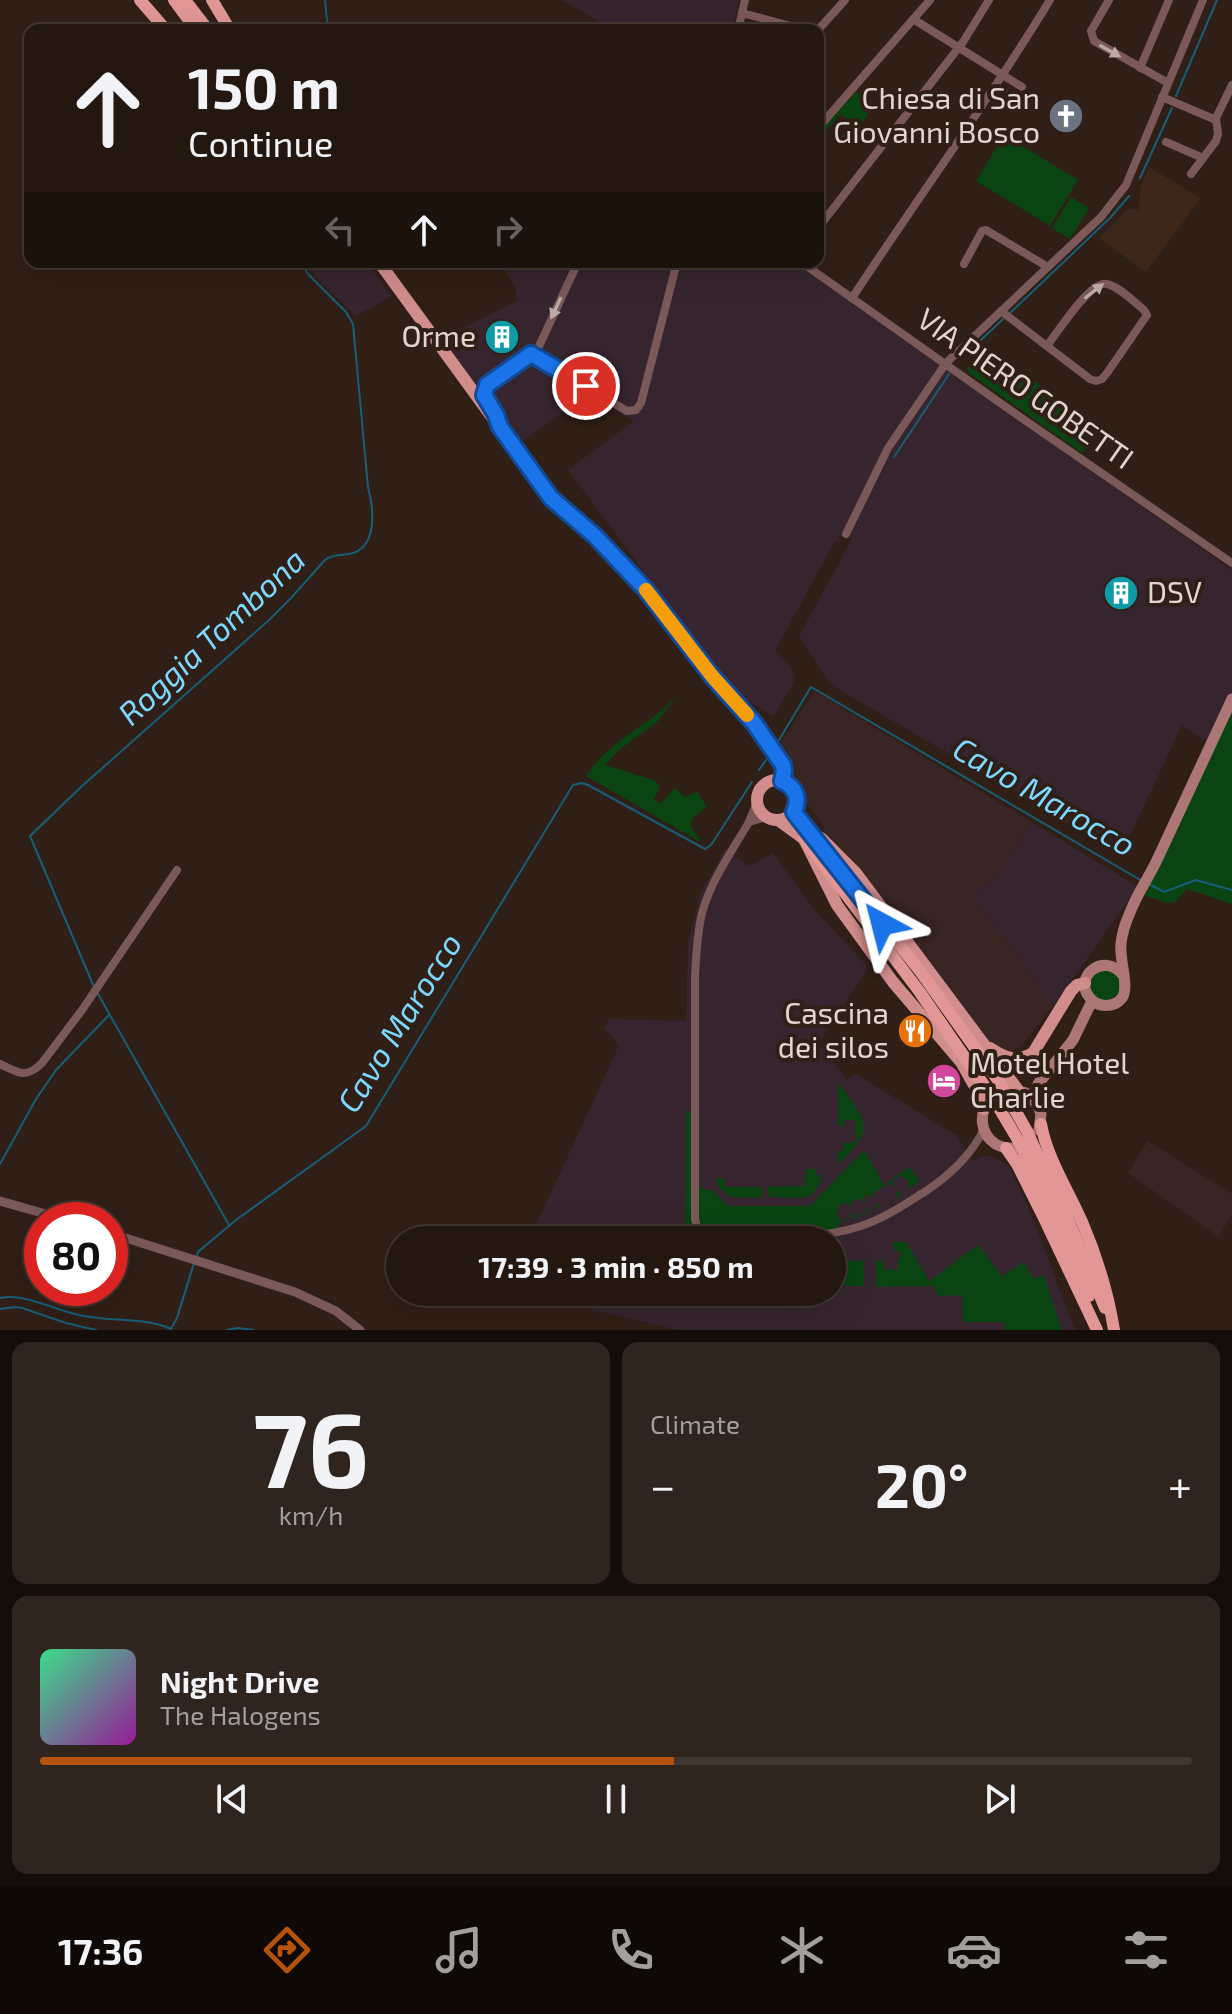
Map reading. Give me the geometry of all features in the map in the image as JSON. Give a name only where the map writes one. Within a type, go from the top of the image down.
[{"type":"highway","points":[[140,0],[161,24]]},
{"type":"highway","points":[[174,0],[192,24]]},
{"type":"highway","points":[[185,0],[203,24]]},
{"type":"highway","points":[[212,0],[226,24]]},
{"type":"highway","points":[[806,834],[920,971],[1011,1095],[1023,1137],[1068,1243],[1098,1330]]},
{"type":"highway","points":[[806,834],[988,1091],[1011,1095]]},
{"type":"highway","points":[[1041,1124],[1044,1140],[1083,1225],[1107,1291],[1113,1330]]},
{"type":"highway","points":[[1006,1148],[1017,1164],[1098,1330]]},
{"type":"highway","points":[[1029,1150],[1066,1215],[1113,1330]]},
{"type":"main road","points":[[383,268],[551,498],[595,536],[646,590],[712,676],[754,723],[783,765],[782,781]]},
{"type":"main road","points":[[1107,965],[1117,954],[1130,911],[1232,699]]},
{"type":"main road","points":[[772,819],[787,818],[794,812],[797,803],[795,791],[782,781],[766,784],[760,790],[757,802],[760,811],[772,819],[822,839],[856,873],[982,1043],[1011,1095]]},
{"type":"main road","points":[[794,812],[837,905],[893,982],[961,1062],[984,1109]]},
{"type":"main road","points":[[1121,945],[1126,990],[1119,1001],[1106,1006],[1092,1001],[1085,983],[1094,968],[1107,965],[1118,969],[1123,975]]},
{"type":"main road","points":[[982,1043],[1010,1059],[1033,1053],[1071,991],[1085,983]]},
{"type":"main road","points":[[1011,1095],[1009,1089],[989,1099],[982,1120],[993,1142],[1006,1148],[1017,1148],[1035,1137],[1041,1124],[1035,1094],[1041,1080],[1073,1040],[1092,1001]]},
{"type":"main road","points":[[1011,1095],[1041,1080]]},
{"type":"main road","points":[[1011,1095],[1032,1097],[1038,1105]]},
{"type":"street","points":[[739,24],[745,0]]},
{"type":"street","points":[[823,24],[845,0]]},
{"type":"street","points":[[824,121],[930,0]]},
{"type":"street","points":[[824,220],[959,47],[989,0]]},
{"type":"street","points":[[852,298],[1004,75],[1050,0]]},
{"type":"street","points":[[1109,0],[1092,28],[1092,39],[1168,83]]},
{"type":"street","points":[[1140,68],[1169,0]]},
{"type":"street","points":[[846,534],[888,448],[946,363],[1101,217],[1126,185],[1203,0]]},
{"type":"street","points":[[742,13],[783,24]]},
{"type":"street","points":[[913,19],[1022,87]]},
{"type":"street","points":[[1191,174],[1216,140],[1216,120],[1232,85]]},
{"type":"street","points":[[1162,97],[1216,120]]},
{"type":"street","points":[[1166,142],[1203,158]]},
{"type":"street","points":[[964,264],[982,231],[986,230],[1048,267]]},
{"type":"street","points":[[535,355],[575,268]]},
{"type":"street","points":[[444,350],[455,358],[474,383],[481,386],[487,385],[525,357],[535,355],[627,411],[636,410],[641,403],[675,268]]},
{"type":"street","name":"VIA PIERO GOBETTI","points":[[810,268],[1232,562]]},
{"type":"street","points":[[1001,311],[1090,379],[1096,381],[1107,373],[1147,315],[1111,285],[1099,283],[1079,303],[1047,346]]},
{"type":"street","points":[[961,349],[960,366],[971,381]]},
{"type":"street","points":[[487,385],[484,395],[500,427]]},
{"type":"street","points":[[757,802],[718,875],[697,939],[697,1228],[709,1235],[816,1235],[851,1229],[879,1219],[939,1182],[970,1153],[984,1129]]},
{"type":"street","points":[[749,822],[772,819]]},
{"type":"street","points":[[0,1064],[23,1074],[34,1071],[42,1063],[177,870]]},
{"type":"street","points":[[970,1153],[993,1142]]},
{"type":"street","points":[[0,1201],[24,1208]]},
{"type":"street","points":[[128,1239],[309,1298],[336,1311],[360,1330]]},
{"type":"shaded area","points":[[563,0],[739,0],[733,24],[599,22]]},
{"type":"shaded area","points":[[1149,167],[1201,198],[1146,272],[1099,238],[1129,208],[1138,210],[1141,186]]},
{"type":"shaded area","points":[[371,268],[392,296],[356,316],[310,269]]},
{"type":"shaded area","points":[[504,268],[804,268],[1232,570],[1232,707],[1208,742],[1182,725],[1121,855],[830,684],[799,636],[852,539],[839,535],[839,541],[834,543],[775,651],[789,664],[795,677],[792,686],[774,716],[743,698],[714,666],[568,470],[634,421],[589,396],[516,445],[440,339],[517,301],[515,286]]},
{"type":"shaded area","points":[[814,691],[1032,822],[995,878],[972,895],[1054,1005],[1023,1044],[1003,1058],[819,838],[825,828],[772,757]]},
{"type":"shaded area","points":[[1032,822],[1138,887],[1054,1005],[972,895],[995,878]]},
{"type":"shaded area","points":[[725,849],[749,866],[773,853],[817,913],[869,967],[819,1043],[847,1080],[856,1074],[956,1135],[973,1161],[989,1156],[1009,1165],[1032,1216],[1075,1330],[679,1330],[575,1306],[846,1306],[846,1226],[535,1226],[619,1045],[604,1028],[609,1019],[686,1021],[688,944],[700,894]]},
{"type":"shaded area","points":[[1148,1141],[1232,1194],[1232,1214],[1219,1237],[1128,1173]]},
{"type":"green space","points":[[856,92],[873,109],[842,146],[837,141],[851,123],[840,114],[826,131],[824,126]]},
{"type":"green space","points":[[1004,135],[1078,180],[1050,226],[976,181]]},
{"type":"green space","points":[[1071,197],[1089,208],[1070,239],[1052,228]]},
{"type":"green space","points":[[987,346],[1100,429],[1082,453],[969,373],[967,369],[971,361]]},
{"type":"green space","points":[[676,696],[658,721],[619,750],[605,765],[654,780],[660,786],[654,799],[660,804],[675,788],[685,797],[697,792],[707,807],[692,819],[691,828],[700,842],[586,776],[608,751]]},
{"type":"green space","points":[[1232,707],[1232,904],[1187,889],[1175,902],[1146,896],[1143,894]]},
{"type":"green space","points":[[1105,970],[1111,971],[1119,979],[1119,991],[1111,999],[1105,1000],[1099,999],[1091,991],[1090,985],[1091,979],[1099,971]]},
{"type":"green space","points":[[838,1085],[856,1108],[864,1125],[859,1141],[840,1163],[838,1151],[843,1150],[843,1143],[856,1142],[855,1120],[844,1120],[844,1126],[838,1126]]},
{"type":"green space","points":[[686,1110],[693,1117],[693,1226],[685,1226]]},
{"type":"green space","points":[[864,1150],[884,1185],[909,1167],[920,1181],[899,1197],[877,1209],[875,1204],[880,1207],[898,1197],[896,1192],[901,1195],[910,1188],[908,1179],[901,1175],[892,1181],[893,1187],[889,1183],[873,1193],[873,1198],[870,1194],[864,1197],[864,1202],[861,1198],[851,1202],[850,1207],[848,1203],[837,1206],[835,1214],[840,1221],[853,1218],[854,1212],[855,1217],[868,1212],[868,1207],[870,1213],[841,1222],[838,1226],[704,1226],[698,1214],[701,1186],[713,1191],[728,1206],[810,1206]]},
{"type":"green space","points":[[806,1169],[816,1169],[816,1175],[821,1175],[811,1195],[804,1198],[769,1197],[768,1187],[805,1186]]},
{"type":"green space","points":[[716,1178],[724,1178],[725,1187],[762,1187],[762,1196],[730,1197],[718,1186]]},
{"type":"green space","points":[[892,1242],[906,1242],[929,1281],[978,1245],[1002,1276],[1024,1262],[1033,1278],[1044,1276],[1062,1330],[1005,1330],[1003,1322],[963,1322],[962,1295],[939,1296],[933,1286],[876,1287],[876,1261],[883,1261],[884,1270],[898,1269],[898,1259],[902,1255],[895,1251]]},
{"type":"green space","points":[[846,1260],[864,1261],[864,1286],[846,1286]]},
{"type":"waterway","name":"Roggia Tombona","points":[[325,0],[327,24]]},
{"type":"waterway","points":[[1176,96],[1217,0]]},
{"type":"waterway","points":[[1140,178],[1172,108]]},
{"type":"waterway","points":[[1010,313],[1129,196]]},
{"type":"waterway","name":"Roggia Tombona","points":[[94,987],[30,836],[268,621],[325,560],[358,551],[365,545],[372,527],[353,324],[346,312],[306,268]]},
{"type":"waterway","points":[[980,341],[1003,319]]},
{"type":"waterway","points":[[894,457],[949,374]]},
{"type":"waterway","name":"Cavo Marocco","points":[[779,740],[811,687],[1142,881]]},
{"type":"waterway","name":"Cavo Marocco","points":[[759,770],[766,760]]},
{"type":"waterway","name":"Cavo Marocco","points":[[196,1257],[236,1220],[366,1126],[573,785],[588,785],[705,849],[711,845],[752,782]]},
{"type":"waterway","name":"Cavo Marocco","points":[[1151,885],[1164,892],[1196,880],[1232,890]]},
{"type":"waterway","name":"Roggia Tombona","points":[[98,994],[229,1225]]},
{"type":"waterway","points":[[0,1164],[56,1070],[109,1015]]},
{"type":"waterway","name":"Cavo Marocco","points":[[0,1298],[20,1298],[69,1313],[150,1323],[171,1329],[194,1263]]},
{"type":"waterway","points":[[0,1309],[22,1308],[96,1330]]},
{"type":"waterway","points":[[227,1330],[253,1330]]},
{"type":"slow traffic","points":[[646,590],[712,676],[747,715]]},
{"type":"place","name":"Chiesa di San Giovanni Bosco","points":[[1066,116]]},
{"type":"place","name":"Orme","points":[[502,337]]},
{"type":"place","name":"DSV","points":[[1121,593]]},
{"type":"place","name":"Cascina dei silos","points":[[915,1031]]},
{"type":"place","name":"Motel Hotel Charlie","points":[[944,1081]]},
{"type":"route","points":[[586,386],[531,354],[487,385],[484,395],[500,427],[551,498],[595,536],[646,590],[779,756],[784,771],[782,781],[790,785],[797,798],[794,812],[882,924]]}]
